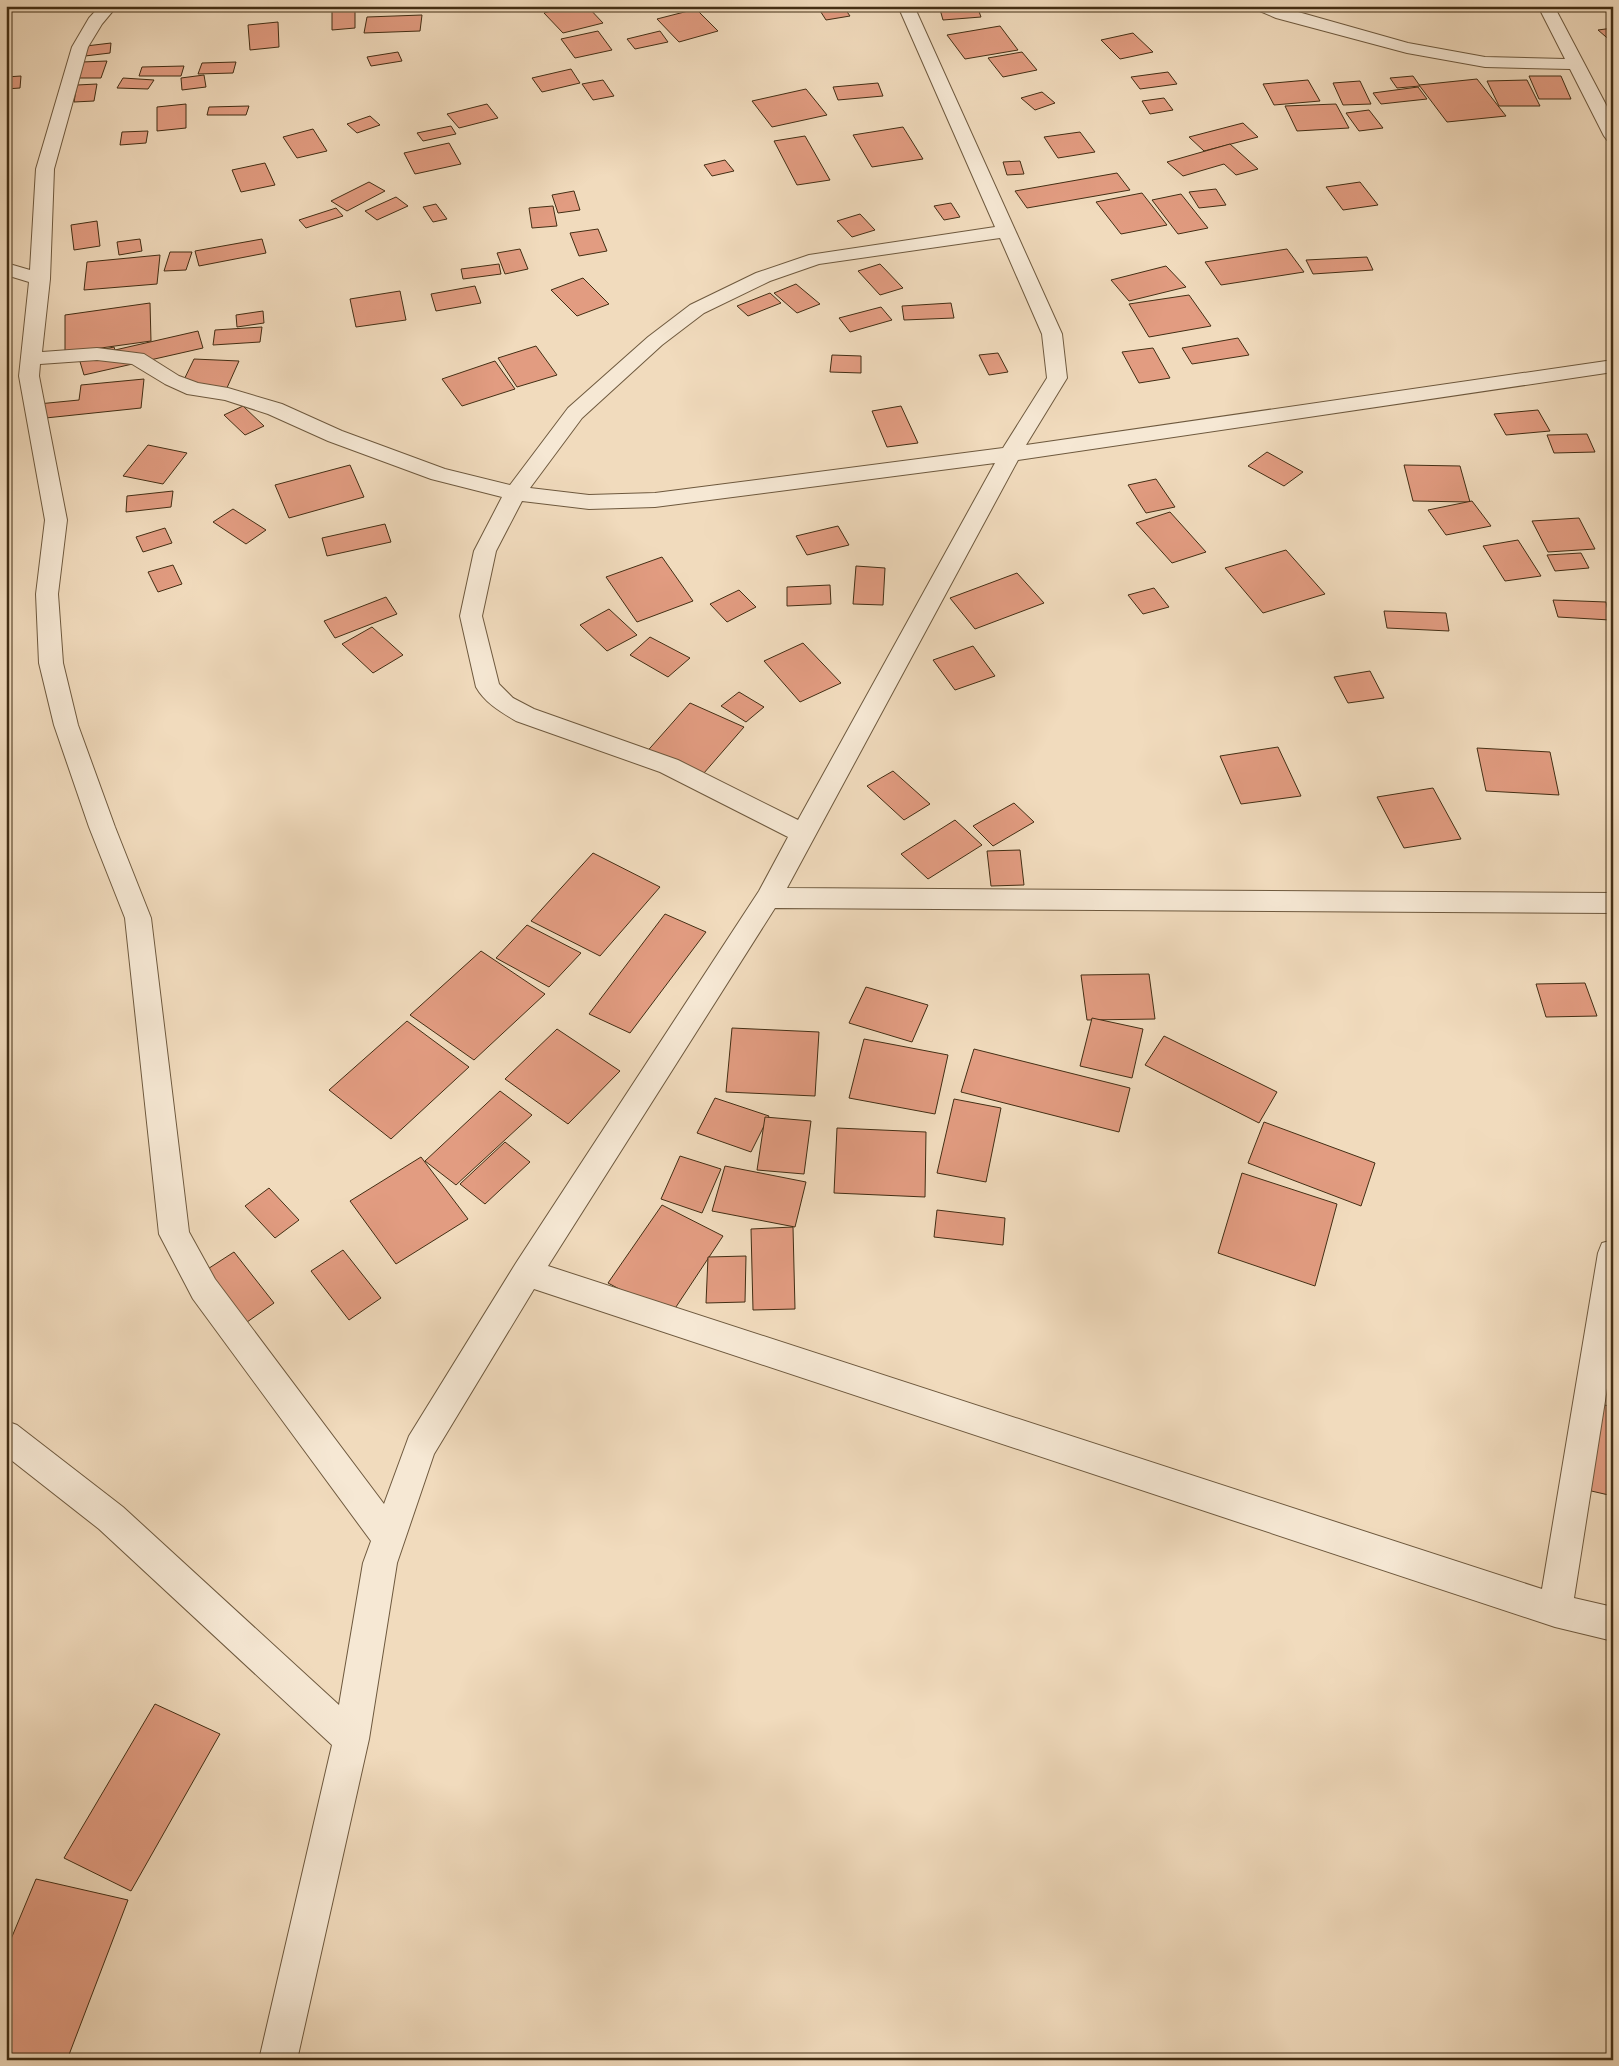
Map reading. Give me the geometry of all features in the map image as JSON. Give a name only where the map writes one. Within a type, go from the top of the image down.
[{"type":"street","points":[[108,6],[94,22],[80,46],[45,169],[40,279],[29,376],[48,468],[56,520],[47,594],[51,663],[66,724],[102,827],[138,918],[174,1234],[204,1289],[389,1538]]},
{"type":"street","points":[[278,2060],[351,1739],[380,1563],[420,1448],[527,1273],[768,898],[1010,454],[1057,378],[1056,355],[1052,334],[906,6]]},
{"type":"street","points":[[1261,6],[1282,14],[1407,48],[1484,62],[1576,64]]},
{"type":"street","points":[[1546,6],[1613,136]]},
{"type":"street","points":[[804,834],[668,766],[525,715],[505,704],[488,687],[471,616],[485,551],[515,493],[575,414],[655,342],[697,309],[763,278],[816,259],[1006,231]]},
{"type":"street","points":[[6,269],[40,279]]},
{"type":"street","points":[[31,359],[97,354],[137,358],[172,380],[194,390],[228,394],[275,408],[335,436],[438,474],[515,493],[589,502],[655,500],[1010,454],[1613,366]]},
{"type":"street","points":[[768,898],[1613,903]]},
{"type":"street","points":[[1555,1610],[1613,1253]]},
{"type":"street","points":[[527,1273],[1555,1610],[1613,1624]]},
{"type":"street","points":[[6,1436],[111,1518],[351,1739]]},
{"type":"building","points":[[568,6],[587,6],[603,23],[563,33],[544,13]]},
{"type":"building","points":[[817,6],[843,6],[850,16],[826,20]]},
{"type":"building","points":[[939,6],[977,6],[981,17],[943,20]]},
{"type":"building","points":[[696,9],[718,31],[679,42],[657,19]]},
{"type":"building","points":[[355,10],[355,28],[332,30],[332,11]]},
{"type":"building","points":[[422,15],[420,31],[364,33],[367,17]]},
{"type":"building","points":[[278,22],[279,47],[250,50],[248,25]]},
{"type":"building","points":[[1000,26],[1018,50],[965,59],[947,35]]},
{"type":"building","points":[[1613,28],[1613,43],[1598,30]]},
{"type":"building","points":[[598,31],[612,50],[575,58],[561,39]]},
{"type":"building","points":[[660,31],[668,42],[635,49],[627,39]]},
{"type":"building","points":[[1133,33],[1153,52],[1120,59],[1101,40]]},
{"type":"building","points":[[111,43],[110,53],[85,56],[86,46]]},
{"type":"building","points":[[398,52],[402,61],[371,66],[367,57]]},
{"type":"building","points":[[1022,52],[1037,70],[1003,77],[988,58]]},
{"type":"building","points":[[107,61],[101,78],[76,78],[82,62]]},
{"type":"building","points":[[236,62],[233,73],[198,74],[202,63]]},
{"type":"building","points":[[184,66],[181,76],[139,76],[142,67]]},
{"type":"building","points":[[571,69],[580,83],[542,92],[532,78]]},
{"type":"building","points":[[1168,72],[1177,84],[1140,89],[1131,77]]},
{"type":"building","points":[[204,75],[206,87],[182,90],[181,78]]},
{"type":"building","points":[[21,76],[20,88],[6,89],[6,77]]},
{"type":"building","points":[[1413,76],[1420,86],[1397,88],[1390,78]]},
{"type":"building","points":[[1529,76],[1561,76],[1571,99],[1539,99]]},
{"type":"building","points":[[123,78],[154,80],[148,89],[117,88]]},
{"type":"building","points":[[1477,79],[1506,116],[1447,122],[1419,85]]},
{"type":"building","points":[[603,80],[614,96],[593,100],[582,84]]},
{"type":"building","points":[[1308,80],[1320,101],[1274,105],[1263,84]]},
{"type":"building","points":[[1527,80],[1540,106],[1499,106],[1487,81]]},
{"type":"building","points":[[1360,81],[1371,104],[1343,105],[1333,83]]},
{"type":"building","points":[[878,83],[883,96],[838,100],[833,87]]},
{"type":"building","points":[[97,84],[94,101],[74,102],[77,85]]},
{"type":"building","points":[[1418,87],[1427,99],[1381,104],[1373,93]]},
{"type":"building","points":[[806,89],[827,115],[772,127],[752,101]]},
{"type":"building","points":[[1042,92],[1055,103],[1035,110],[1021,98]]},
{"type":"building","points":[[1164,98],[1173,110],[1150,114],[1142,101]]},
{"type":"building","points":[[186,104],[186,128],[157,131],[157,107]]},
{"type":"building","points":[[487,104],[498,118],[459,128],[447,114]]},
{"type":"building","points":[[1336,104],[1349,128],[1297,131],[1285,106]]},
{"type":"building","points":[[249,106],[246,115],[207,115],[209,107]]},
{"type":"building","points":[[1369,110],[1383,128],[1359,131],[1346,113]]},
{"type":"building","points":[[370,116],[380,125],[357,133],[347,124]]},
{"type":"building","points":[[1243,123],[1258,137],[1204,151],[1189,137]]},
{"type":"building","points":[[451,126],[456,134],[423,141],[417,133]]},
{"type":"building","points":[[903,127],[923,159],[872,167],[853,135]]},
{"type":"building","points":[[313,129],[327,151],[297,158],[283,137]]},
{"type":"building","points":[[148,131],[146,143],[120,145],[122,132]]},
{"type":"building","points":[[1080,132],[1095,152],[1058,158],[1044,137]]},
{"type":"building","points":[[805,136],[830,180],[797,185],[774,141]]},
{"type":"building","points":[[449,143],[461,164],[415,174],[404,153]]},
{"type":"building","points":[[1230,144],[1258,169],[1236,175],[1224,164],[1183,176],[1167,162]]},
{"type":"building","points":[[725,160],[734,171],[712,176],[704,165]]},
{"type":"building","points":[[1020,161],[1024,174],[1007,175],[1003,162]]},
{"type":"building","points":[[265,163],[275,185],[241,192],[232,170]]},
{"type":"building","points":[[1117,173],[1130,190],[1027,208],[1015,191]]},
{"type":"building","points":[[369,182],[385,191],[347,211],[331,201]]},
{"type":"building","points":[[1360,182],[1378,205],[1343,210],[1326,187]]},
{"type":"building","points":[[1216,189],[1226,205],[1199,208],[1189,192]]},
{"type":"building","points":[[574,191],[580,210],[558,213],[552,195]]},
{"type":"building","points":[[1142,193],[1167,225],[1121,234],[1096,202]]},
{"type":"building","points":[[1181,194],[1208,228],[1178,234],[1152,200]]},
{"type":"building","points":[[396,197],[408,206],[377,220],[365,211]]},
{"type":"building","points":[[951,203],[960,217],[944,220],[934,206]]},
{"type":"building","points":[[436,204],[447,219],[433,222],[423,207]]},
{"type":"building","points":[[553,206],[557,226],[532,228],[529,208]]},
{"type":"building","points":[[336,208],[343,216],[306,228],[299,220]]},
{"type":"building","points":[[860,214],[875,230],[852,237],[837,221]]},
{"type":"building","points":[[97,221],[100,246],[74,250],[71,225]]},
{"type":"building","points":[[598,229],[607,251],[579,256],[570,233]]},
{"type":"building","points":[[140,239],[142,251],[119,255],[117,242]]},
{"type":"building","points":[[262,239],[266,253],[199,266],[195,251]]},
{"type":"building","points":[[520,249],[528,269],[505,274],[497,253]]},
{"type":"building","points":[[1287,249],[1304,272],[1221,285],[1205,262]]},
{"type":"building","points":[[170,252],[192,252],[186,270],[164,271]]},
{"type":"building","points":[[160,255],[157,284],[84,290],[87,262]]},
{"type":"building","points":[[1367,257],[1373,270],[1313,274],[1306,260]]},
{"type":"building","points":[[499,264],[501,274],[463,279],[461,269]]},
{"type":"building","points":[[880,264],[903,288],[880,295],[858,271]]},
{"type":"building","points":[[1166,266],[1186,287],[1129,301],[1111,280]]},
{"type":"building","points":[[583,278],[609,304],[577,316],[551,290]]},
{"type":"building","points":[[796,284],[820,304],[797,313],[774,293]]},
{"type":"building","points":[[475,286],[481,303],[436,311],[431,294]]},
{"type":"building","points":[[400,291],[406,320],[356,327],[350,299]]},
{"type":"building","points":[[770,293],[781,303],[748,316],[737,306]]},
{"type":"building","points":[[1189,295],[1211,326],[1149,337],[1129,304]]},
{"type":"building","points":[[150,303],[151,341],[65,353],[65,315]]},
{"type":"building","points":[[951,303],[954,318],[904,320],[902,306]]},
{"type":"building","points":[[881,307],[892,320],[850,332],[839,318]]},
{"type":"building","points":[[263,311],[264,323],[237,327],[236,315]]},
{"type":"building","points":[[262,327],[260,342],[213,345],[215,330]]},
{"type":"building","points":[[198,331],[203,348],[84,375],[78,355],[114,347],[115,350]]},
{"type":"building","points":[[1238,338],[1249,355],[1192,364],[1182,348]]},
{"type":"building","points":[[536,346],[557,375],[517,387],[498,358]]},
{"type":"building","points":[[1153,348],[1170,378],[1139,383],[1122,352]]},
{"type":"building","points":[[998,353],[1008,372],[989,375],[979,355]]},
{"type":"building","points":[[832,355],[861,356],[861,373],[830,372]]},
{"type":"building","points":[[194,359],[239,361],[226,390],[180,388]]},
{"type":"building","points":[[495,361],[515,389],[462,406],[442,379]]},
{"type":"building","points":[[144,379],[141,408],[36,419],[38,404],[79,400],[81,385]]},
{"type":"building","points":[[243,406],[264,426],[245,435],[224,415]]},
{"type":"building","points":[[901,406],[918,443],[887,447],[872,411]]},
{"type":"building","points":[[1538,410],[1550,431],[1506,435],[1494,414]]},
{"type":"building","points":[[1587,434],[1595,452],[1554,453],[1547,435]]},
{"type":"building","points":[[148,445],[187,453],[163,484],[123,476]]},
{"type":"building","points":[[1267,452],[1303,472],[1284,486],[1248,466]]},
{"type":"building","points":[[350,465],[364,497],[289,518],[275,485]]},
{"type":"building","points":[[1404,465],[1460,466],[1470,502],[1413,501]]},
{"type":"building","points":[[1156,479],[1175,507],[1146,513],[1128,485]]},
{"type":"building","points":[[173,491],[171,507],[126,512],[127,496]]},
{"type":"building","points":[[1472,501],[1491,526],[1446,535],[1428,510]]},
{"type":"building","points":[[233,509],[266,530],[246,544],[213,522]]},
{"type":"building","points":[[1170,512],[1206,552],[1172,563],[1136,523]]},
{"type":"building","points":[[1579,518],[1595,549],[1548,552],[1532,521]]},
{"type":"building","points":[[385,524],[391,542],[327,556],[322,538]]},
{"type":"building","points":[[838,526],[849,545],[807,555],[796,536]]},
{"type":"building","points":[[165,528],[172,543],[143,552],[136,537]]},
{"type":"building","points":[[1518,540],[1541,576],[1505,581],[1483,546]]},
{"type":"building","points":[[1286,550],[1325,594],[1263,613],[1225,568]]},
{"type":"building","points":[[1581,553],[1589,568],[1555,571],[1547,555]]},
{"type":"building","points":[[662,557],[693,601],[637,622],[606,577]]},
{"type":"building","points":[[173,565],[182,584],[158,592],[148,572]]},
{"type":"building","points":[[856,566],[885,568],[883,605],[853,604]]},
{"type":"building","points":[[1017,573],[1044,603],[975,629],[950,598]]},
{"type":"building","points":[[830,585],[831,604],[787,606],[787,587]]},
{"type":"building","points":[[1154,588],[1169,607],[1143,614],[1128,595]]},
{"type":"building","points":[[739,590],[756,607],[727,622],[710,604]]},
{"type":"building","points":[[386,597],[397,614],[335,638],[324,621]]},
{"type":"building","points":[[1553,600],[1606,602],[1610,620],[1558,617]]},
{"type":"building","points":[[609,609],[637,635],[607,651],[580,625]]},
{"type":"building","points":[[1384,611],[1446,613],[1449,631],[1387,628]]},
{"type":"building","points":[[372,627],[403,655],[373,673],[342,644]]},
{"type":"building","points":[[650,637],[690,658],[668,677],[630,655]]},
{"type":"building","points":[[803,643],[841,683],[800,702],[764,661]]},
{"type":"building","points":[[973,646],[995,676],[955,690],[933,660]]},
{"type":"building","points":[[1370,671],[1384,698],[1348,703],[1334,677]]},
{"type":"building","points":[[739,692],[764,707],[746,722],[721,706]]},
{"type":"building","points":[[690,703],[744,727],[697,781],[643,756]]},
{"type":"building","points":[[1278,747],[1301,796],[1241,804],[1220,756]]},
{"type":"building","points":[[1477,748],[1550,752],[1559,795],[1486,791]]},
{"type":"building","points":[[893,771],[930,804],[904,820],[867,786]]},
{"type":"building","points":[[1433,788],[1461,839],[1404,848],[1377,797]]},
{"type":"building","points":[[1014,803],[1034,822],[993,846],[973,826]]},
{"type":"building","points":[[955,820],[982,845],[928,879],[901,854]]},
{"type":"building","points":[[1020,850],[1024,885],[991,886],[987,851]]},
{"type":"building","points":[[593,853],[660,887],[600,956],[531,921]]},
{"type":"building","points":[[665,914],[706,932],[630,1033],[589,1014]]},
{"type":"building","points":[[527,925],[581,953],[549,987],[496,958]]},
{"type":"building","points":[[481,951],[545,994],[474,1060],[410,1015]]},
{"type":"building","points":[[1149,974],[1155,1019],[1087,1020],[1081,975]]},
{"type":"building","points":[[1585,983],[1597,1016],[1546,1017],[1536,984]]},
{"type":"building","points":[[866,987],[928,1005],[912,1042],[849,1023]]},
{"type":"building","points":[[1092,1018],[1143,1029],[1132,1078],[1080,1066]]},
{"type":"building","points":[[407,1021],[469,1067],[391,1139],[329,1090]]},
{"type":"building","points":[[732,1028],[819,1032],[815,1096],[726,1092]]},
{"type":"building","points":[[557,1029],[620,1071],[568,1124],[505,1079]]},
{"type":"building","points":[[1164,1036],[1277,1092],[1259,1123],[1145,1065]]},
{"type":"building","points":[[864,1039],[948,1055],[935,1114],[849,1098]]},
{"type":"building","points":[[974,1049],[1130,1088],[1119,1132],[961,1092]]},
{"type":"building","points":[[500,1091],[532,1115],[456,1185],[425,1161]]},
{"type":"building","points":[[715,1098],[769,1116],[751,1152],[697,1133]]},
{"type":"building","points":[[954,1099],[1001,1108],[986,1182],[937,1173]]},
{"type":"building","points":[[765,1117],[811,1121],[804,1174],[757,1170]]},
{"type":"building","points":[[1264,1122],[1375,1163],[1361,1206],[1248,1163]]},
{"type":"building","points":[[837,1128],[926,1132],[925,1197],[834,1193]]},
{"type":"building","points":[[505,1142],[530,1162],[485,1204],[460,1184]]},
{"type":"building","points":[[680,1156],[721,1169],[702,1213],[661,1199]]},
{"type":"building","points":[[421,1157],[468,1219],[396,1264],[350,1201]]},
{"type":"building","points":[[725,1166],[806,1182],[795,1227],[712,1211]]},
{"type":"building","points":[[1242,1173],[1337,1204],[1315,1286],[1218,1253]]},
{"type":"building","points":[[269,1188],[299,1220],[275,1238],[245,1206]]},
{"type":"building","points":[[662,1205],[723,1236],[670,1316],[608,1283]]},
{"type":"building","points":[[937,1210],[1005,1218],[1003,1245],[934,1237]]},
{"type":"building","points":[[793,1227],[795,1309],[753,1310],[751,1229]]},
{"type":"building","points":[[343,1250],[381,1298],[349,1320],[311,1271]]},
{"type":"building","points":[[234,1252],[274,1303],[240,1327],[200,1274]]},
{"type":"building","points":[[746,1256],[745,1302],[706,1303],[708,1257]]},
{"type":"building","points":[[1588,1401],[1613,1407],[1613,1496],[1587,1490]]},
{"type":"building","points":[[155,1704],[220,1734],[131,1891],[64,1858]]},
{"type":"building","points":[[36,1879],[128,1900],[67,2060],[6,2060],[6,1951]]}]
